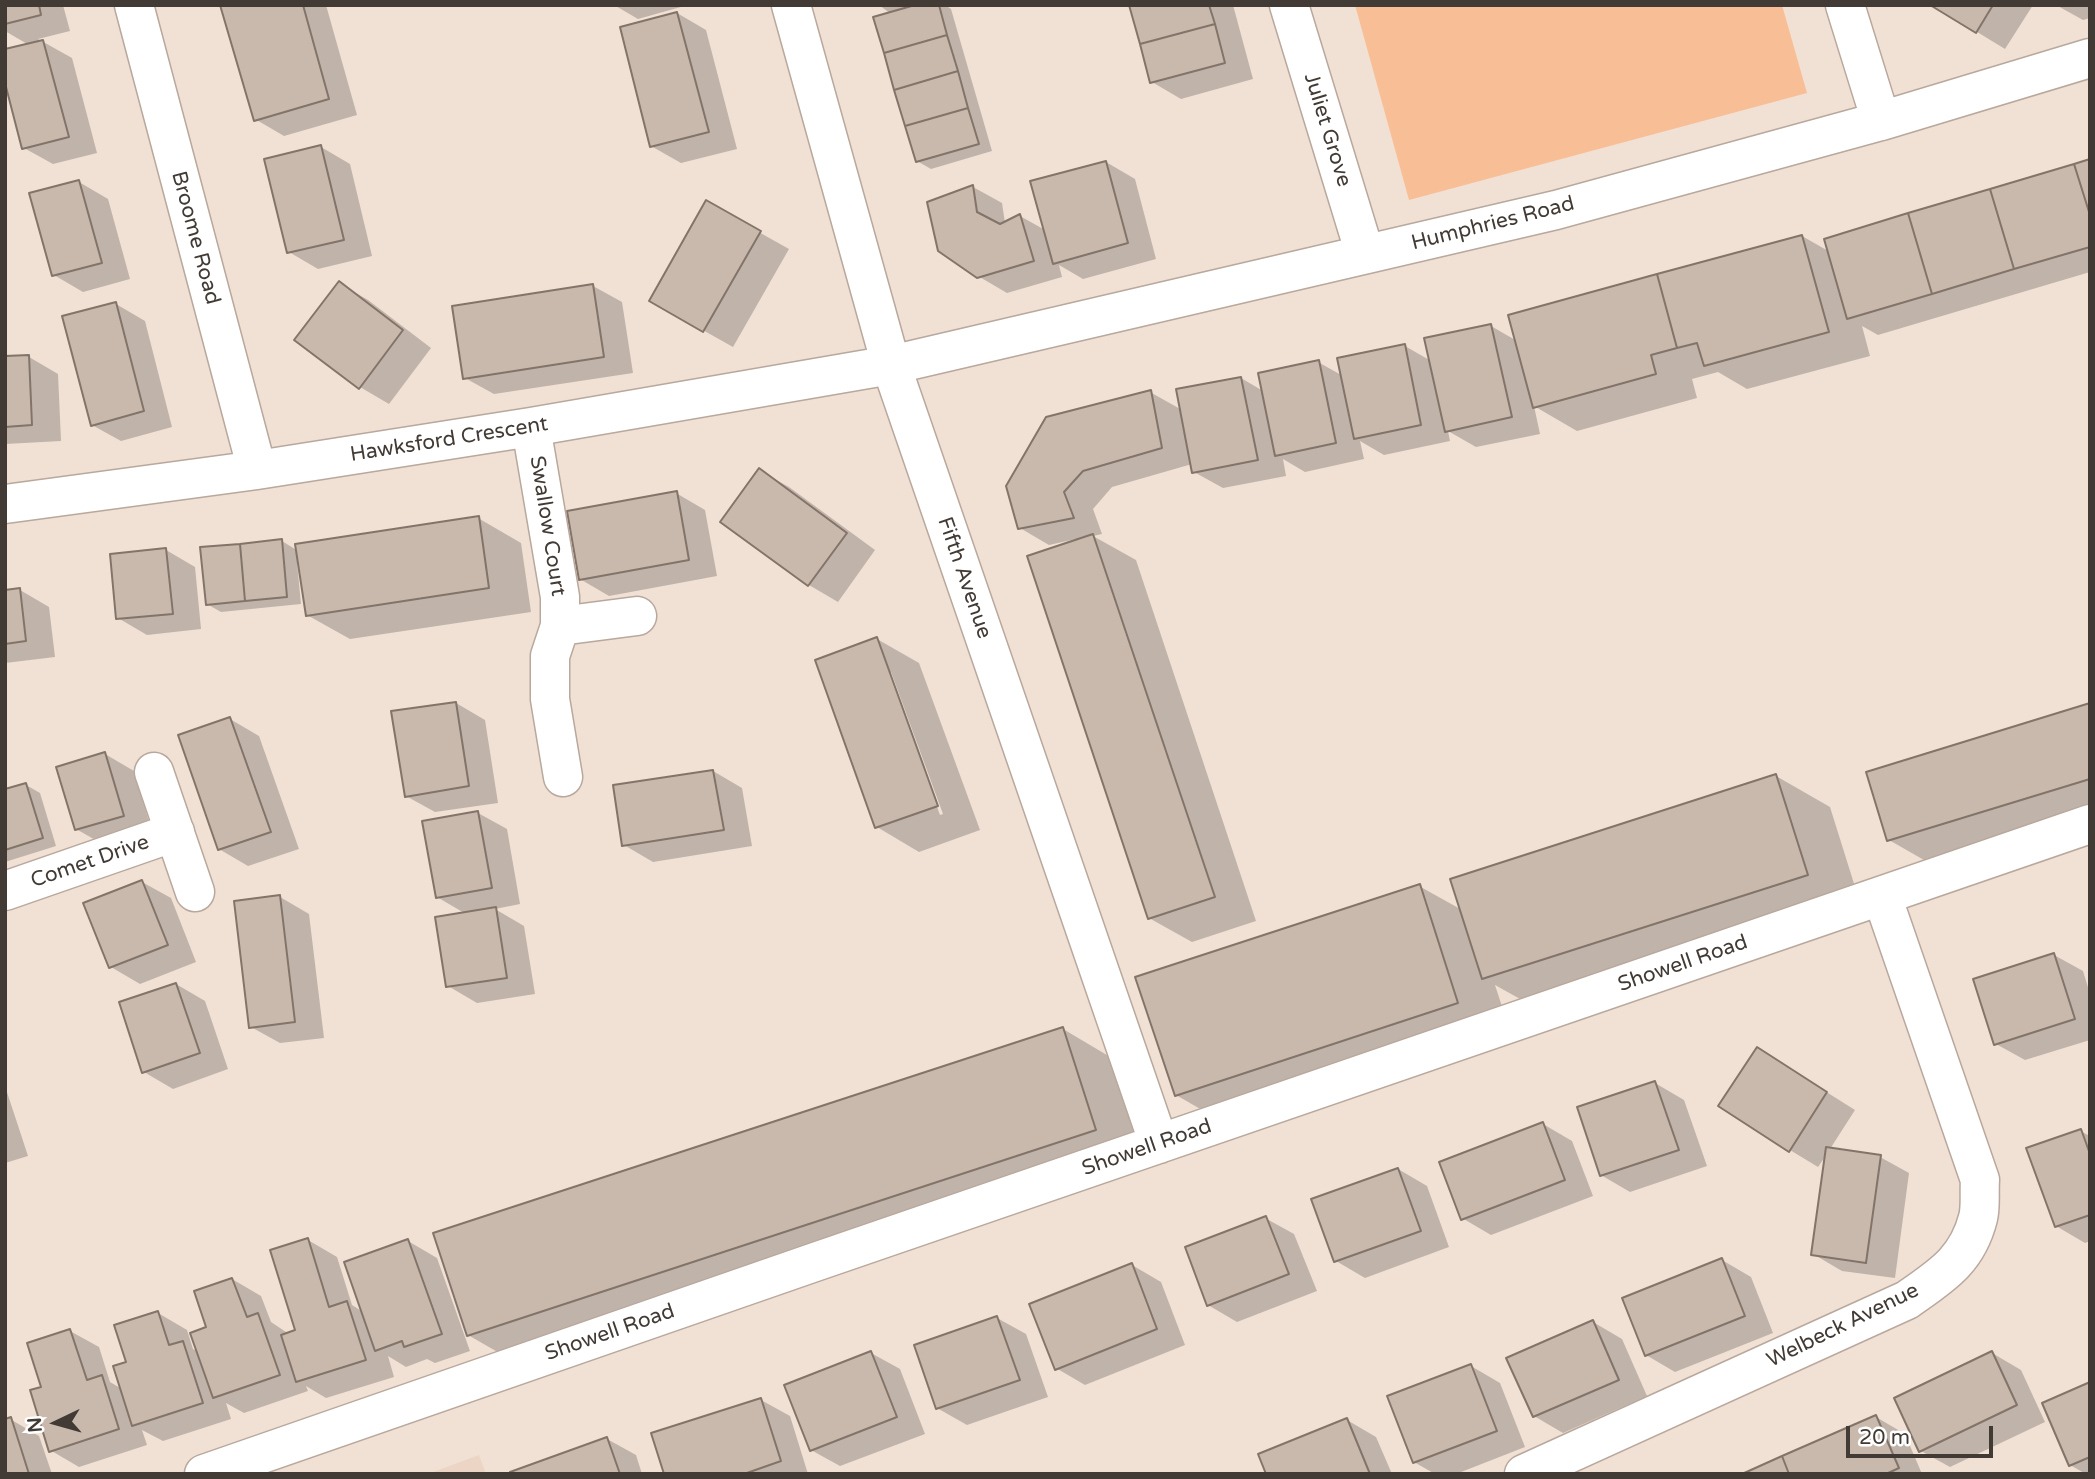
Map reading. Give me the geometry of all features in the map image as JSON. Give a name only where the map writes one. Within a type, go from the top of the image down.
[{"type":"street","name":"Broome Road","points":[[134,5],[257,470]]},
{"type":"street","name":"Fifth Avenue","points":[[791,5],[891,365],[1159,1144]]},
{"type":"street","name":"Juliet Grove","points":[[1289,5],[1365,254]]},
{"type":"street","points":[[1845,5],[1881,121]]},
{"type":"street","name":"Humphries Road","points":[[891,365],[1556,210],[1881,121],[2090,58]]},
{"type":"street","name":"Hawksford Crescent","points":[[5,504],[257,470],[531,427],[891,365]]},
{"type":"street","name":"Swallow Court","points":[[531,427],[560,597],[560,626],[550,656],[550,699],[563,777]]},
{"type":"street","name":"Swallow Court","points":[[560,626],[637,616]]},
{"type":"street","name":"Comet Drive","points":[[154,772],[195,891]]},
{"type":"street","name":"Showell Road","points":[[204,1474],[2090,824]]},
{"type":"street","name":"Comet Drive","points":[[5,891],[174,832]]},
{"type":"street","name":"Welbeck Avenue","points":[[1524,1474],[1907,1300],[1947,1272],[1965,1250],[1978,1217],[1980,1180],[1882,896]]},
{"type":"shaded area","points":[[1355,5],[1782,5],[1807,93],[1409,200]]},
{"type":"shaded area","points":[[479,1455],[486,1474],[428,1474]]},
{"type":"building","points":[[5,5],[39,5],[41,15],[5,24]]},
{"type":"building","points":[[220,5],[303,5],[329,99],[254,121]]},
{"type":"building","points":[[915,5],[939,5],[947,35],[884,53],[873,17]]},
{"type":"building","points":[[1129,5],[1209,5],[1215,24],[1140,44]]},
{"type":"building","points":[[1930,5],[1993,5],[1976,33]]},
{"type":"building","points":[[677,12],[709,132],[650,147],[620,27]]},
{"type":"building","points":[[1215,24],[1225,63],[1150,83],[1140,44]]},
{"type":"building","points":[[947,35],[958,71],[894,90],[884,53]]},
{"type":"building","points":[[43,40],[69,137],[22,149],[5,83],[5,49]]},
{"type":"building","points":[[958,71],[968,108],[905,126],[894,90]]},
{"type":"building","points":[[968,108],[979,144],[916,162],[905,126]]},
{"type":"building","points":[[321,145],[344,240],[287,253],[264,159]]},
{"type":"building","points":[[2090,159],[2090,215],[2074,164]]},
{"type":"building","points":[[1106,161],[1128,243],[1053,264],[1030,181]]},
{"type":"building","points":[[2074,164],[2090,215],[2090,247],[2014,269],[1990,189]]},
{"type":"building","points":[[79,180],[102,263],[52,276],[29,193]]},
{"type":"building","points":[[973,185],[977,212],[1000,224],[1020,214],[1034,261],[977,278],[938,251],[927,202]]},
{"type":"building","points":[[1990,189],[2014,269],[1932,294],[1908,213]]},
{"type":"building","points":[[706,200],[761,231],[703,332],[649,301]]},
{"type":"building","points":[[1908,213],[1932,294],[1847,319],[1824,239]]},
{"type":"building","points":[[1802,235],[1829,332],[1704,366],[1697,343],[1677,348],[1657,274]]},
{"type":"building","points":[[1657,274],[1677,348],[1651,355],[1656,374],[1533,408],[1508,315]]},
{"type":"building","points":[[339,281],[403,330],[359,389],[294,340]]},
{"type":"building","points":[[593,284],[604,357],[463,379],[452,306]]},
{"type":"building","points":[[116,302],[144,411],[91,426],[62,316]]},
{"type":"building","points":[[1491,324],[1512,417],[1445,432],[1424,338]]},
{"type":"building","points":[[1405,344],[1421,425],[1354,439],[1337,358]]},
{"type":"building","points":[[29,355],[32,425],[5,427],[5,356]]},
{"type":"building","points":[[1319,360],[1336,443],[1275,456],[1258,373]]},
{"type":"building","points":[[1241,377],[1258,460],[1192,473],[1176,389]]},
{"type":"building","points":[[1151,390],[1162,448],[1083,471],[1064,492],[1074,518],[1018,529],[1006,486],[1046,417]]},
{"type":"building","points":[[759,468],[847,533],[808,586],[720,522]]},
{"type":"building","points":[[677,491],[689,560],[579,580],[567,511]]},
{"type":"building","points":[[479,516],[489,588],[306,616],[295,544]]},
{"type":"building","points":[[1093,534],[1215,897],[1148,919],[1027,556]]},
{"type":"building","points":[[282,539],[287,597],[245,601],[240,544]]},
{"type":"building","points":[[240,544],[245,601],[206,605],[200,547]]},
{"type":"building","points":[[166,548],[173,614],[116,619],[110,554]]},
{"type":"building","points":[[20,588],[26,641],[5,644],[5,590]]},
{"type":"building","points":[[877,637],[938,806],[875,828],[815,660]]},
{"type":"building","points":[[456,702],[469,786],[405,797],[391,711]]},
{"type":"building","points":[[2090,703],[2090,779],[1887,841],[1866,772]]},
{"type":"building","points":[[230,717],[271,832],[218,850],[178,735]]},
{"type":"building","points":[[105,752],[124,816],[75,830],[56,767]]},
{"type":"building","points":[[713,770],[724,830],[622,846],[613,785]]},
{"type":"building","points":[[1776,774],[1808,875],[1482,979],[1450,879]]},
{"type":"building","points":[[26,783],[43,838],[5,850],[5,789]]},
{"type":"building","points":[[478,811],[492,888],[436,898],[422,821]]},
{"type":"building","points":[[142,880],[168,945],[109,968],[83,903]]},
{"type":"building","points":[[1420,884],[1458,1003],[1175,1096],[1135,977]]},
{"type":"building","points":[[280,895],[295,1022],[249,1028],[234,901]]},
{"type":"building","points":[[496,907],[507,978],[446,987],[435,917]]},
{"type":"building","points":[[2054,953],[2075,1019],[1994,1045],[1973,979]]},
{"type":"building","points":[[176,983],[200,1053],[142,1073],[119,1002]]},
{"type":"building","points":[[1063,1027],[1096,1130],[467,1336],[433,1233]]},
{"type":"building","points":[[1757,1047],[1827,1092],[1789,1152],[1718,1106]]},
{"type":"building","points":[[1655,1081],[1679,1150],[1600,1176],[1577,1107]]},
{"type":"building","points":[[1543,1122],[1565,1180],[1461,1220],[1439,1162]]},
{"type":"building","points":[[2081,1129],[2090,1154],[2090,1215],[2055,1227],[2026,1148]]},
{"type":"building","points":[[1826,1147],[1881,1155],[1866,1263],[1811,1255]]},
{"type":"building","points":[[1398,1168],[1421,1231],[1334,1262],[1311,1199]]},
{"type":"building","points":[[1266,1216],[1289,1274],[1207,1306],[1185,1247]]},
{"type":"building","points":[[308,1238],[329,1307],[347,1301],[366,1360],[296,1382],[281,1335],[295,1330],[270,1250]]},
{"type":"building","points":[[408,1239],[442,1334],[404,1347],[402,1341],[375,1351],[344,1262]]},
{"type":"building","points":[[1722,1258],[1745,1316],[1645,1356],[1622,1298]]},
{"type":"building","points":[[1132,1263],[1157,1329],[1055,1370],[1029,1304]]},
{"type":"building","points":[[232,1278],[247,1317],[258,1313],[280,1375],[213,1398],[190,1333],[206,1327],[194,1291]]},
{"type":"building","points":[[158,1311],[169,1345],[183,1341],[203,1403],[132,1426],[113,1366],[126,1362],[114,1325]]},
{"type":"building","points":[[997,1316],[1020,1380],[936,1409],[914,1345]]},
{"type":"building","points":[[1593,1320],[1619,1380],[1533,1417],[1506,1358]]},
{"type":"building","points":[[70,1329],[87,1380],[102,1375],[119,1429],[49,1452],[30,1390],[41,1387],[27,1343]]},
{"type":"building","points":[[871,1351],[897,1417],[810,1451],[784,1385]]},
{"type":"building","points":[[1992,1351],[2017,1405],[1919,1452],[1894,1398]]},
{"type":"building","points":[[1471,1364],[1497,1431],[1413,1463],[1387,1396]]},
{"type":"building","points":[[2090,1382],[2090,1457],[2069,1466],[2042,1403]]},
{"type":"building","points":[[761,1398],[781,1461],[744,1474],[664,1474],[651,1433]]},
{"type":"building","points":[[1876,1415],[1899,1468],[1886,1474],[1789,1474],[1782,1456]]},
{"type":"building","points":[[11,1417],[29,1474],[5,1474],[5,1419]]},
{"type":"building","points":[[1347,1418],[1370,1474],[1266,1474],[1258,1454]]},
{"type":"building","points":[[607,1437],[620,1474],[510,1472]]},
{"type":"building","points":[[1782,1456],[1789,1474],[1742,1474]]}]
